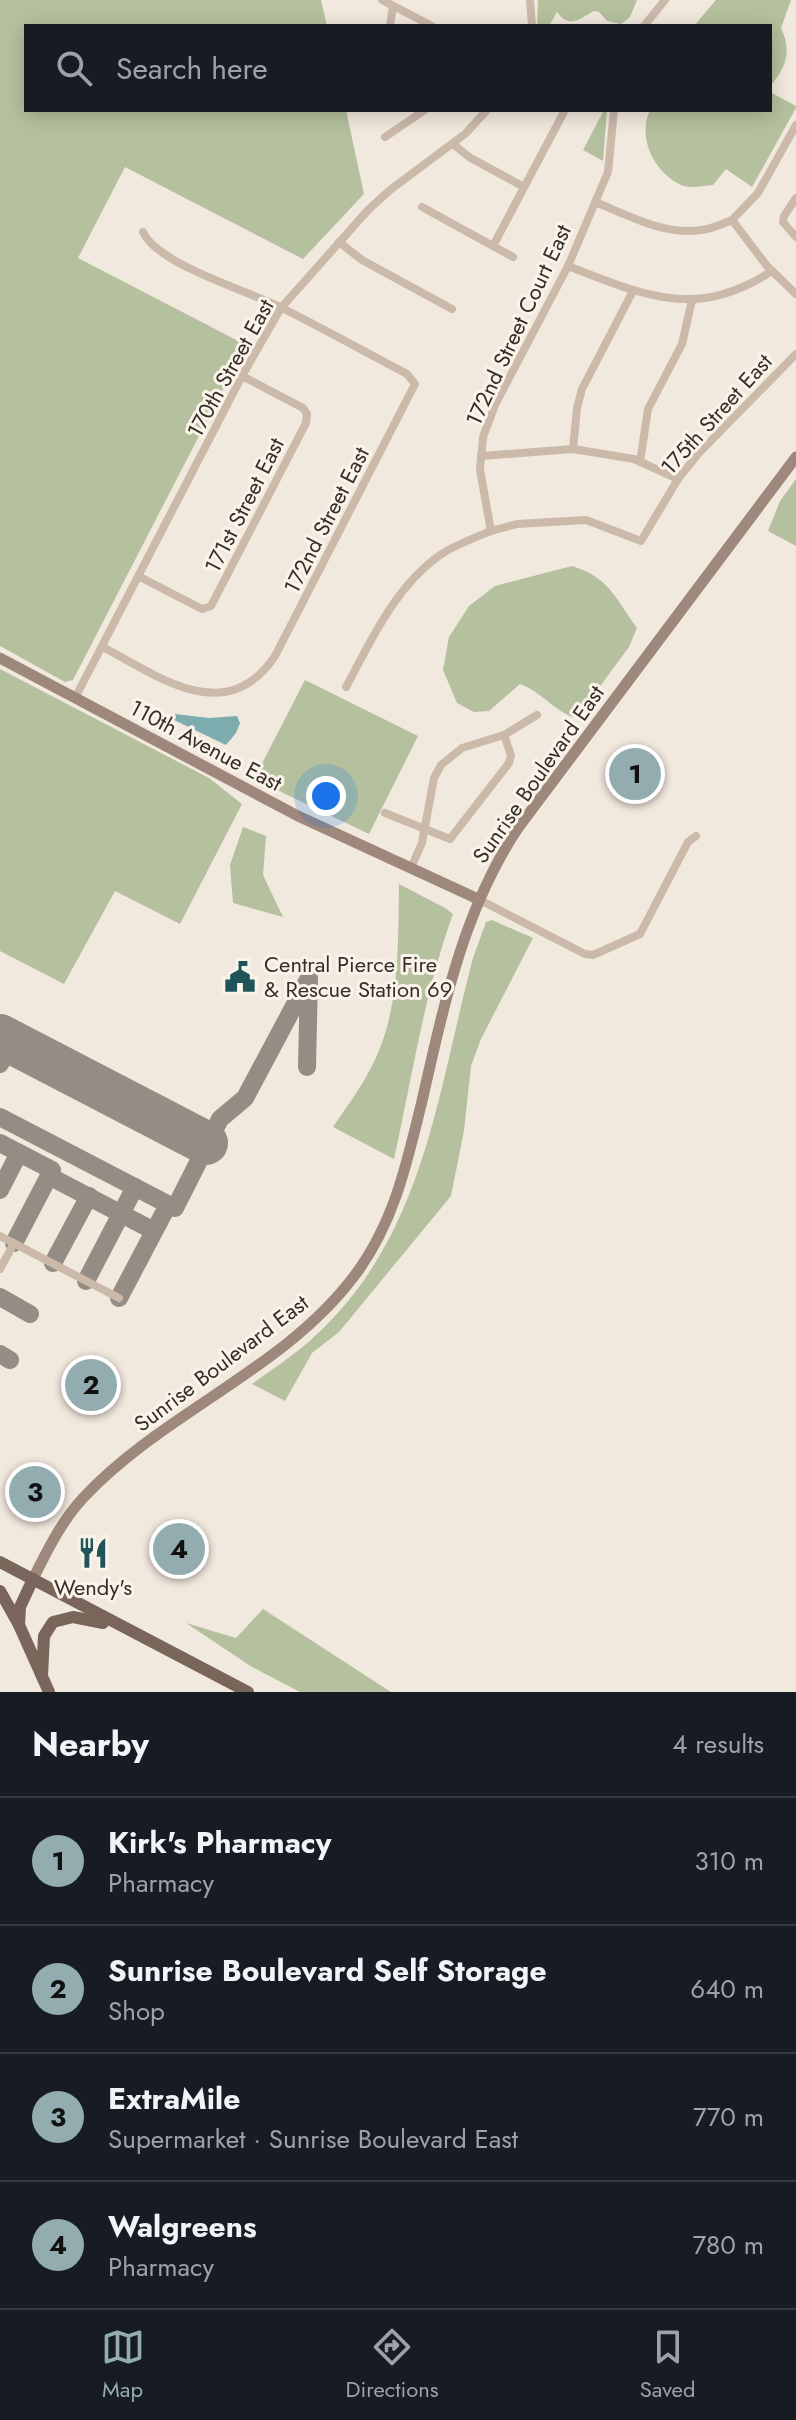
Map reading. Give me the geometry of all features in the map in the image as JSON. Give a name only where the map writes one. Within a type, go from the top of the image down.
[{"type":"main road","name":"Sunrise Boulevard East","points":[[33,1579],[69,1516],[94,1487],[145,1445],[302,1333],[334,1301],[366,1260],[403,1181],[449,984],[478,899],[518,828],[796,457]]},
{"type":"main road","name":"110th Avenue East","points":[[0,658],[265,799],[478,899]]},
{"type":"main road","points":[[0,1562],[248,1692]]},
{"type":"main road","points":[[19,1625],[20,1607],[33,1579]]},
{"type":"main road","points":[[0,1591],[49,1692]]},
{"type":"main road","points":[[42,1676],[44,1636],[53,1622],[73,1617],[124,1628]]},
{"type":"street","points":[[382,0],[428,24]]},
{"type":"street","points":[[530,0],[532,24]]},
{"type":"street","points":[[646,24],[665,0]]},
{"type":"street","points":[[390,24],[393,6]]},
{"type":"street","points":[[406,112],[410,120]]},
{"type":"street","points":[[385,137],[422,112]]},
{"type":"street","name":"170th Street East","points":[[75,698],[242,376],[281,308],[390,190],[453,144],[485,112]]},
{"type":"street","points":[[493,246],[564,112]]},
{"type":"street","name":"172nd Street Court East","points":[[491,531],[481,490],[483,437],[495,405],[568,266],[595,202],[611,161],[614,112]]},
{"type":"street","points":[[595,202],[660,227],[705,230],[732,220],[758,193],[795,128]]},
{"type":"street","points":[[453,144],[469,157],[524,187]]},
{"type":"street","points":[[796,198],[783,222],[796,237]]},
{"type":"street","points":[[422,207],[513,257]]},
{"type":"street","points":[[732,220],[772,271],[796,294]]},
{"type":"street","points":[[143,232],[156,248],[233,289],[281,308]]},
{"type":"street","points":[[339,242],[362,260],[452,309]]},
{"type":"street","points":[[568,266],[633,291],[675,300],[692,300],[738,290],[772,271]]},
{"type":"street","points":[[573,449],[582,389],[633,291]]},
{"type":"street","points":[[640,462],[648,409],[682,344],[692,300]]},
{"type":"street","name":"172nd Street East","points":[[103,647],[194,692],[233,690],[264,672],[328,556],[415,381],[281,308]]},
{"type":"street","name":"175th Street East","points":[[491,531],[517,524],[586,520],[641,541],[678,479],[796,354]]},
{"type":"street","name":"171st Street East","points":[[140,577],[206,609],[215,600],[306,423],[307,414],[296,403],[242,376]]},
{"type":"street","points":[[481,456],[573,449],[640,462],[678,479]]},
{"type":"street","points":[[346,687],[394,601],[424,568],[442,554],[491,531]]},
{"type":"street","points":[[411,868],[425,831],[434,778],[441,765],[462,748],[504,735],[537,715]]},
{"type":"street","points":[[385,813],[450,839],[509,763],[511,755],[504,735]]},
{"type":"street","name":"110th Avenue East","points":[[478,899],[585,954],[593,955],[640,934],[688,842],[696,836]]},
{"type":"street","points":[[0,1236],[119,1298]]},
{"type":"street","points":[[0,1269],[14,1243]]},
{"type":"green space","points":[[0,0],[321,0],[327,24],[24,24],[24,112],[346,112],[364,194],[303,259],[125,167],[78,258],[246,345],[73,680],[65,682],[0,646]]},
{"type":"green space","points":[[538,0],[637,0],[630,17],[621,24],[607,21],[594,11],[570,21],[557,12],[550,24],[537,24]]},
{"type":"green space","points":[[716,0],[791,0],[781,28],[786,59],[772,83],[772,24],[696,24]]},
{"type":"green space","points":[[772,93],[796,106],[752,187],[726,169],[713,185],[685,186],[671,179],[650,153],[646,121],[649,112],[772,112]]},
{"type":"green space","points":[[603,112],[607,112],[603,161],[583,150]]},
{"type":"green space","points":[[796,479],[796,546],[768,531],[780,501]]},
{"type":"green space","points":[[572,566],[603,583],[637,628],[629,647],[581,712],[572,717],[520,684],[489,711],[474,712],[457,703],[443,670],[449,637],[469,606],[495,586]]},
{"type":"green space","points":[[0,669],[209,778],[242,804],[180,924],[115,891],[64,984],[0,951]]},
{"type":"green space","points":[[305,680],[418,736],[369,834],[254,779]]},
{"type":"green space","points":[[243,827],[266,836],[263,875],[283,917],[233,903],[230,865]]},
{"type":"green space","points":[[399,884],[453,914],[426,1005],[394,1159],[333,1127],[359,1089],[387,1029],[397,968]]},
{"type":"green space","points":[[492,920],[533,938],[481,1039],[471,1066],[464,1131],[451,1196],[339,1332],[312,1353],[285,1401],[252,1384],[315,1336],[352,1296],[381,1253],[404,1208],[422,1160],[473,958],[486,922]]},
{"type":"green space","points":[[263,1609],[391,1692],[300,1692],[252,1667],[186,1623],[236,1638]]},
{"type":"water","points":[[175,714],[209,718],[237,716],[240,723],[226,745],[172,719]]},
{"type":"taxiway","points":[[0,1117],[175,1208],[220,1119],[245,1098],[309,978],[307,1067]]},
{"type":"taxiway","points":[[0,1064],[12,1042]]},
{"type":"taxiway","points":[[0,1143],[52,1170],[49,1176],[154,1231]]},
{"type":"taxiway","points":[[0,1190],[19,1153]]},
{"type":"taxiway","points":[[14,1243],[49,1176]]},
{"type":"taxiway","points":[[86,1281],[135,1187]]},
{"type":"taxiway","points":[[53,1263],[89,1196]]},
{"type":"taxiway","points":[[119,1298],[168,1205]]},
{"type":"taxiway","points":[[0,1297],[30,1314]]},
{"type":"taxiway","points":[[0,1354],[10,1360]]},
{"type":"runway","points":[[0,1036],[206,1143]]},
{"type":"place","name":"Kirk's Pharmacy","points":[[635,774]]},
{"type":"place","name":"Central Pierce Fire & Rescue Station 69","points":[[240,977]]},
{"type":"place","name":"Sunrise Boulevard Self Storage","points":[[91,1385]]},
{"type":"place","name":"ExtraMile","points":[[35,1492]]},
{"type":"place","name":"Walgreens","points":[[179,1549]]},
{"type":"place","name":"Wendy's","points":[[93,1553]]}]
